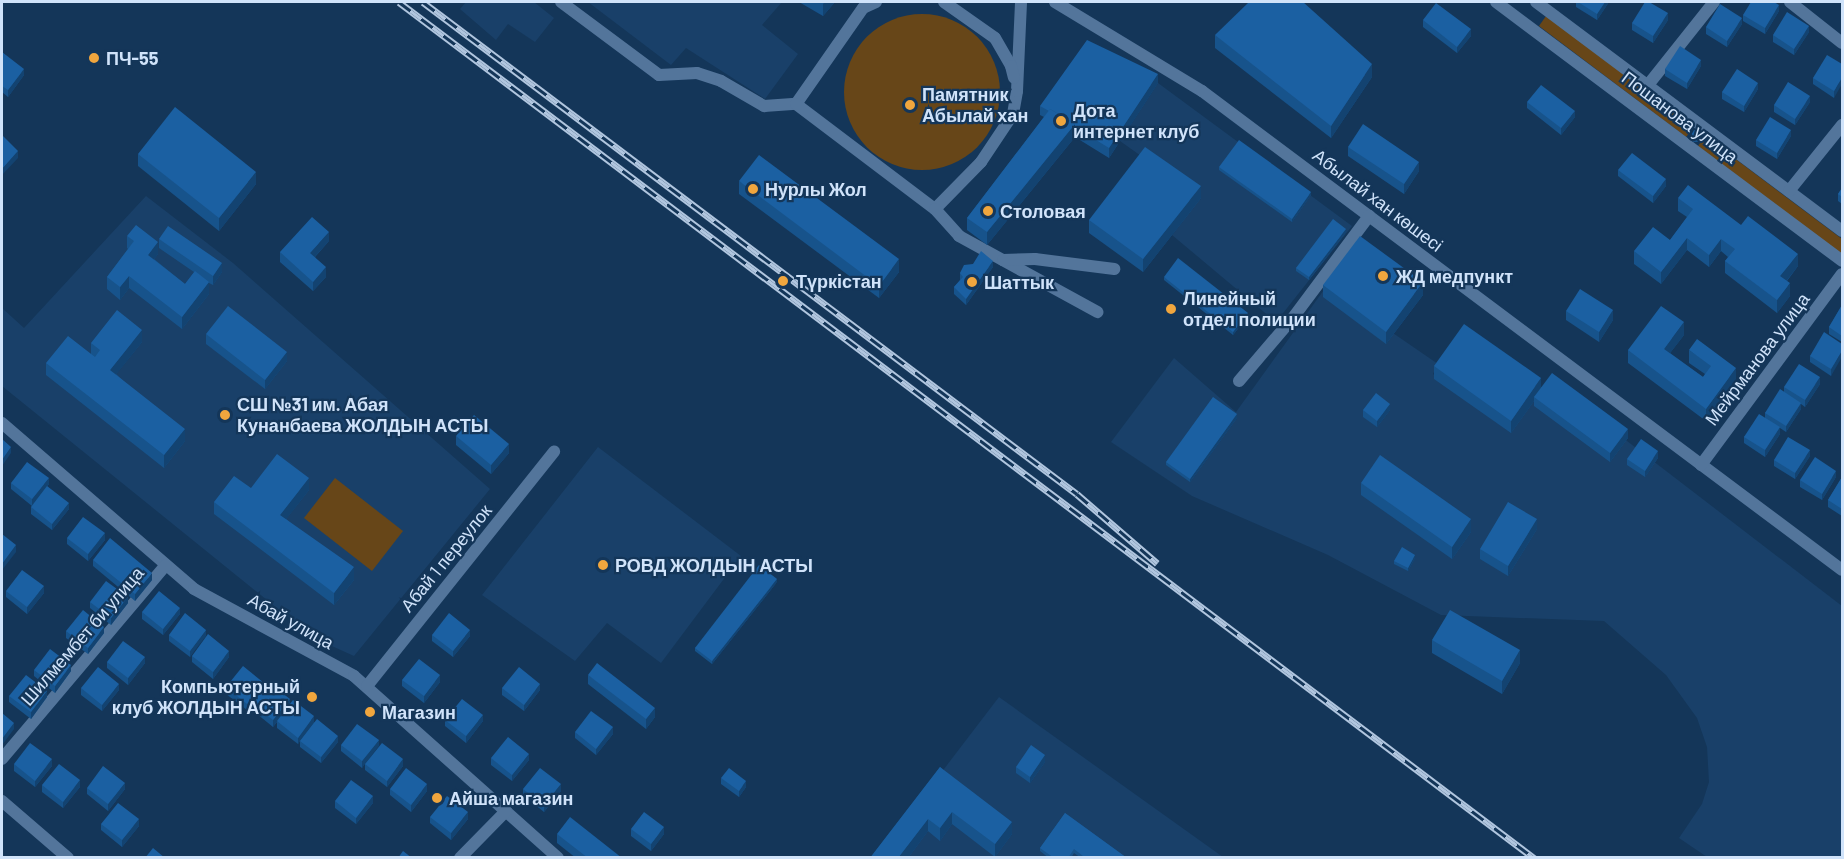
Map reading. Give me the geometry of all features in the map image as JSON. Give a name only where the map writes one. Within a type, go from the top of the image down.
[{"type":"street","points":[[561,2],[659,75],[696,73],[721,81],[764,106],[796,104],[935,209],[959,236],[1097,312]]},
{"type":"street","points":[[796,104],[863,8],[876,2]]},
{"type":"street","points":[[944,2],[995,38],[1011,66],[1017,91]]},
{"type":"street","points":[[935,209],[981,162],[1013,114],[1017,91],[1021,2]]},
{"type":"street","name":"Абылай хан көшесі","points":[[1055,2],[1202,91],[1842,570]]},
{"type":"street","name":"Пошанова улица","points":[[1496,2],[1842,261]]},
{"type":"street","name":"Пошанова улица","points":[[1536,2],[1842,231]]},
{"type":"street","points":[[1648,85],[1714,2]]},
{"type":"street","points":[[1790,2],[1842,43]]},
{"type":"street","points":[[1789,191],[1842,125]]},
{"type":"street","points":[[1239,381],[1292,319],[1370,216]]},
{"type":"street","points":[[1002,260],[1035,259],[1114,269]]},
{"type":"street","name":"Мейрманова улица","points":[[1701,465],[1842,274]]},
{"type":"street","name":"Абай улица","points":[[2,423],[194,588],[354,676],[367,686],[558,858]]},
{"type":"street","name":"Абай 1 переулок","points":[[367,686],[554,452]]},
{"type":"street","name":"Шилмембет би улица","points":[[2,759],[166,565]]},
{"type":"street","points":[[2,801],[68,858]]},
{"type":"street","points":[[460,858],[506,811]]},
{"type":"shaded area","points":[[466,2],[534,2],[554,18],[535,42],[508,24],[496,40],[460,9]]},
{"type":"shaded area","points":[[588,2],[782,2],[762,25],[798,54],[765,99],[686,48],[671,65]]},
{"type":"shaded area","points":[[922,14],[937,15],[952,20],[977,37],[994,62],[999,77],[999,107],[994,122],[977,147],[952,164],[937,169],[922,170],[907,169],[892,164],[867,147],[850,122],[845,107],[844,92],[845,77],[850,62],[867,37],[892,20],[907,15]]},
{"type":"shaded area","points":[[1546,16],[1694,127],[1686,137],[1539,26]]},
{"type":"shaded area","points":[[1158,83],[1352,226],[1276,322],[1172,235],[1200,198],[1120,141]]},
{"type":"shaded area","points":[[1705,136],[1842,239],[1842,255],[1698,146]]},
{"type":"shaded area","points":[[146,196],[233,263],[490,489],[354,656],[314,638],[2,386],[2,308],[24,328]]},
{"type":"shaded area","points":[[1326,287],[1438,364],[1433,374],[1509,426],[1535,388],[1558,388],[1842,606],[1842,857],[1707,857],[1679,838],[1702,804],[1709,782],[1707,747],[1697,718],[1666,675],[1604,621],[1441,615],[1328,555],[1192,496],[1111,442],[1174,358],[1236,412]]},
{"type":"shaded area","points":[[598,447],[741,556],[661,663],[607,623],[575,661],[482,595]]},
{"type":"shaded area","points":[[335,478],[403,531],[372,571],[304,518]]},
{"type":"shaded area","points":[[999,697],[1223,857],[876,858]]},
{"type":"building","points":[[1249,2],[1303,2],[1372,64],[1331,126],[1215,35]]},
{"type":"building","points":[[1578,2],[1605,2],[1597,14]]},
{"type":"building","points":[[1645,2],[1668,13],[1653,36],[1632,23]]},
{"type":"building","points":[[1751,2],[1774,2],[1779,5],[1765,28],[1743,15]]},
{"type":"building","points":[[1436,3],[1471,29],[1457,47],[1423,20]]},
{"type":"building","points":[[1720,4],[1742,18],[1727,41],[1706,27]]},
{"type":"building","points":[[1787,12],[1809,26],[1794,49],[1773,35]]},
{"type":"building","points":[[1087,40],[1158,74],[1109,148],[1075,127],[1075,124],[1050,109],[1049,111],[1040,106]]},
{"type":"building","points":[[1680,46],[1701,60],[1687,83],[1665,69]]},
{"type":"building","points":[[2,52],[24,69],[8,90],[2,86]]},
{"type":"building","points":[[1827,55],[1842,64],[1842,78],[1834,91],[1813,78]]},
{"type":"building","points":[[1737,69],[1758,83],[1744,106],[1722,92]]},
{"type":"building","points":[[1788,82],[1810,96],[1795,119],[1774,105]]},
{"type":"building","points":[[1541,85],[1575,111],[1561,128],[1527,102]]},
{"type":"building","points":[[175,107],[256,172],[219,218],[138,154]]},
{"type":"building","points":[[1050,109],[1075,124],[987,232],[967,218]]},
{"type":"building","points":[[1770,117],[1791,130],[1777,153],[1756,140]]},
{"type":"building","points":[[1363,124],[1419,162],[1404,184],[1348,147]]},
{"type":"building","points":[[1694,130],[1699,130],[1701,135],[1698,139],[1693,139],[1691,135]]},
{"type":"building","points":[[2,135],[18,151],[2,169]]},
{"type":"building","points":[[1239,140],[1311,192],[1292,219],[1219,167]]},
{"type":"building","points":[[1145,147],[1201,186],[1143,259],[1089,220]]},
{"type":"building","points":[[1632,153],[1666,179],[1653,196],[1618,170]]},
{"type":"building","name":"Түркістан","points":[[759,155],[899,259],[879,286],[739,181]]},
{"type":"building","points":[[1688,185],[1741,225],[1748,216],[1798,254],[1780,276],[1790,283],[1777,300],[1725,261],[1735,249],[1721,239],[1709,255],[1687,238],[1661,272],[1634,251],[1653,227],[1670,240],[1693,209],[1678,198]]},
{"type":"building","points":[[312,217],[329,232],[310,253],[326,267],[313,282],[280,252]]},
{"type":"building","points":[[1333,219],[1346,229],[1309,277],[1296,268]]},
{"type":"building","points":[[136,225],[158,242],[148,255],[185,284],[195,271],[209,282],[182,317],[129,276],[120,287],[107,277],[134,241],[127,236]]},
{"type":"building","points":[[168,226],[222,263],[213,276],[159,239]]},
{"type":"building","points":[[1360,236],[1423,282],[1386,332],[1323,285]]},
{"type":"building","name":"Шаттык","points":[[981,251],[993,261],[966,299],[954,287],[963,277],[960,273],[964,265],[973,264]]},
{"type":"building","points":[[1178,258],[1248,313],[1233,332],[1164,277]]},
{"type":"building","points":[[1580,289],[1613,310],[1599,332],[1566,311]]},
{"type":"building","points":[[1842,305],[1842,336],[1829,327]]},
{"type":"building","points":[[228,306],[287,352],[265,380],[206,334]]},
{"type":"building","points":[[1661,306],[1684,322],[1664,349],[1703,377],[1711,366],[1689,350],[1697,339],[1736,368],[1706,409],[1628,350]]},
{"type":"building","points":[[117,310],[142,330],[110,370],[185,429],[164,455],[46,363],[68,336],[95,357],[100,350],[91,343]]},
{"type":"building","points":[[1464,324],[1541,378],[1511,421],[1434,366]]},
{"type":"building","points":[[1824,332],[1842,344],[1842,351],[1831,369],[1810,356]]},
{"type":"building","points":[[1799,364],[1820,377],[1805,400],[1784,387]]},
{"type":"building","points":[[1552,373],[1628,429],[1610,453],[1534,397]]},
{"type":"building","points":[[1780,389],[1801,403],[1786,426],[1765,413]]},
{"type":"building","points":[[1376,393],[1390,404],[1377,421],[1363,410]]},
{"type":"building","points":[[1213,397],[1237,414],[1190,479],[1166,462]]},
{"type":"building","points":[[1759,414],[1780,427],[1765,450],[1744,437]]},
{"type":"building","points":[[474,415],[509,444],[491,465],[456,436]]},
{"type":"building","points":[[1788,437],[1810,450],[1795,473],[1774,460]]},
{"type":"building","points":[[2,439],[11,447],[2,460]]},
{"type":"building","points":[[1641,439],[1658,451],[1645,471],[1627,459]]},
{"type":"building","points":[[277,454],[309,478],[280,515],[354,567],[334,593],[214,502],[234,476],[251,488]]},
{"type":"building","points":[[1380,455],[1471,519],[1452,547],[1361,483]]},
{"type":"building","points":[[1815,457],[1836,471],[1822,494],[1800,480]]},
{"type":"building","points":[[27,462],[49,478],[32,499],[11,483]]},
{"type":"building","points":[[1842,477],[1842,509],[1828,500]]},
{"type":"building","points":[[47,486],[69,503],[52,524],[31,507]]},
{"type":"building","points":[[1508,502],[1537,519],[1508,566],[1480,549]]},
{"type":"building","points":[[83,517],[105,533],[88,554],[67,538]]},
{"type":"building","points":[[2,534],[16,545],[2,564]]},
{"type":"building","points":[[110,538],[152,573],[135,594],[93,560]]},
{"type":"building","points":[[1402,547],[1415,555],[1408,568],[1394,561]]},
{"type":"building","points":[[759,565],[777,579],[712,661],[695,648]]},
{"type":"building","points":[[22,570],[44,586],[27,607],[6,591]]},
{"type":"building","points":[[106,581],[128,597],[111,618],[90,602]]},
{"type":"building","points":[[159,591],[180,608],[163,629],[142,612]]},
{"type":"building","points":[[83,610],[104,627],[88,648],[66,631]]},
{"type":"building","points":[[1450,610],[1520,650],[1502,681],[1432,640]]},
{"type":"building","points":[[185,613],[206,630],[190,651],[169,635]]},
{"type":"building","points":[[449,613],[470,630],[453,651],[432,635]]},
{"type":"building","points":[[208,634],[229,651],[213,672],[192,656]]},
{"type":"building","points":[[123,641],[145,657],[128,678],[107,662]]},
{"type":"building","points":[[50,649],[71,665],[55,686],[34,670]]},
{"type":"building","points":[[419,659],[440,675],[424,696],[402,680]]},
{"type":"building","points":[[597,663],[655,708],[646,719],[588,675]]},
{"type":"building","points":[[243,666],[264,683],[247,704],[226,687]]},
{"type":"building","points":[[98,667],[119,684],[102,705],[81,688]]},
{"type":"building","points":[[519,667],[540,684],[524,705],[502,688]]},
{"type":"building","points":[[26,675],[47,691],[31,712],[9,696]]},
{"type":"building","points":[[268,682],[290,699],[273,720],[252,704]]},
{"type":"building","points":[[462,699],[483,715],[466,736],[445,720]]},
{"type":"building","points":[[293,700],[314,716],[298,738],[277,721]]},
{"type":"building","points":[[591,711],[613,727],[596,749],[575,732]]},
{"type":"building","points":[[2,713],[14,723],[2,739]]},
{"type":"building","points":[[317,719],[338,736],[321,757],[300,741]]},
{"type":"building","points":[[357,724],[379,740],[362,761],[341,745]]},
{"type":"building","points":[[508,737],[529,754],[512,775],[491,758]]},
{"type":"building","points":[[30,743],[52,759],[35,781],[14,764]]},
{"type":"building","points":[[382,743],[403,759],[387,781],[365,764]]},
{"type":"building","points":[[1031,745],[1045,755],[1030,777],[1016,767]]},
{"type":"building","points":[[59,764],[80,780],[63,802],[42,785]]},
{"type":"building","points":[[103,766],[125,783],[108,804],[87,788]]},
{"type":"building","points":[[940,767],[1012,822],[995,844],[952,812],[940,828],[928,819],[898,858],[870,858]]},
{"type":"building","points":[[406,768],[427,784],[411,805],[390,789]]},
{"type":"building","points":[[540,768],[561,784],[544,805],[523,789]]},
{"type":"building","points":[[729,768],[746,781],[739,791],[721,778]]},
{"type":"building","points":[[351,780],[373,796],[356,818],[335,801]]},
{"type":"building","points":[[447,796],[468,812],[451,833],[430,817]]},
{"type":"building","points":[[118,803],[139,819],[122,840],[101,824]]},
{"type":"building","points":[[644,812],[664,827],[651,844],[631,829]]},
{"type":"building","points":[[1065,813],[1127,858],[1081,858],[1083,856],[1074,849],[1068,858],[1054,858],[1040,848]]},
{"type":"building","points":[[570,817],[622,858],[588,858],[557,834]]},
{"type":"building","points":[[153,848],[165,858],[145,858]]},
{"type":"building","points":[[403,851],[412,858],[398,858]]},
{"type":"railway","points":[[399,2],[1534,858]]},
{"type":"railway","points":[[423,2],[1077,494],[1157,563]]},
{"type":"place","name":"ПЧ-55","points":[[94,58]]},
{"type":"place","name":"Памятник Абылай хан","points":[[910,105]]},
{"type":"place","name":"Дота интернет клуб","points":[[1061,121]]},
{"type":"place","name":"Нурлы Жол","points":[[753,189]]},
{"type":"place","name":"Столовая","points":[[988,211]]},
{"type":"place","name":"ЖД медпункт","points":[[1383,276]]},
{"type":"place","name":"Түркістан","points":[[783,281]]},
{"type":"place","name":"Шаттык","points":[[972,282]]},
{"type":"place","name":"Линейный отдел полиции","points":[[1171,309]]},
{"type":"place","name":"СШ №31 им. Абая Кунанбаева ЖОЛДЫН АСТЫ","points":[[225,415]]},
{"type":"place","name":"РОВД ЖОЛДЫН АСТЫ","points":[[603,565]]},
{"type":"place","name":"Компьютерный клуб ЖОЛДЫН АСТЫ","points":[[312,697]]},
{"type":"place","name":"Магазин","points":[[370,712]]},
{"type":"place","name":"Айша магазин","points":[[437,798]]}]
